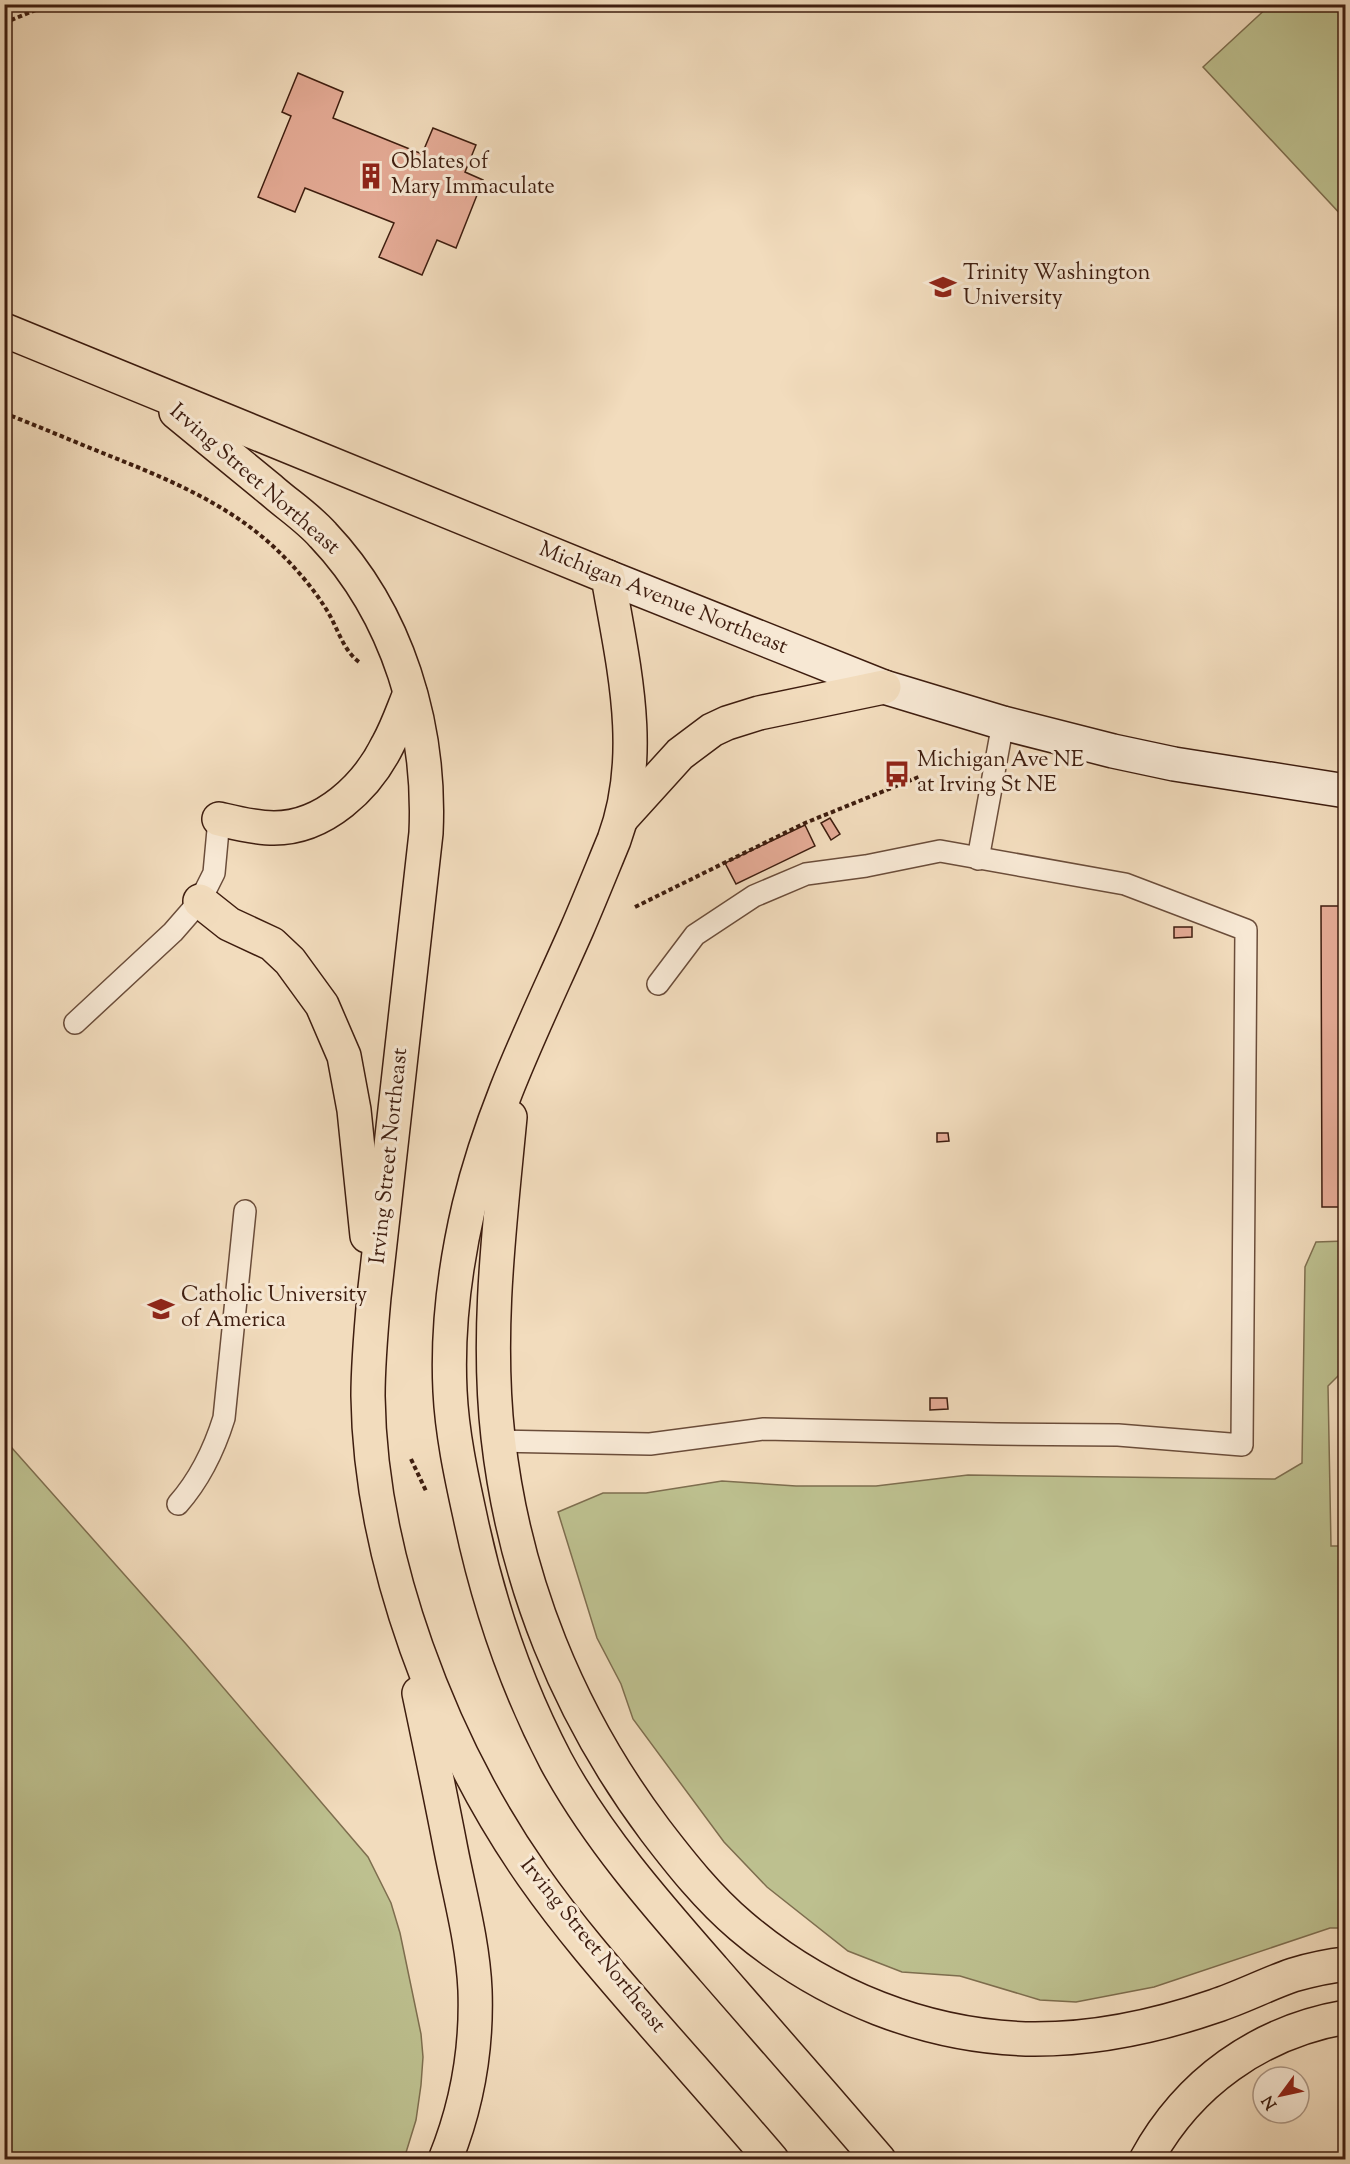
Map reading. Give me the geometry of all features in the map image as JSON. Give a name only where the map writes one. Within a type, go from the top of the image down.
[{"type":"main road","name":"Michigan Avenue Northeast","points":[[4,330],[608,577],[884,687],[1004,723],[1113,751],[1174,764],[1346,791]]},
{"type":"main road","name":"Irving Street Northeast","points":[[152,391],[321,532],[345,560],[380,611],[410,693],[424,756],[427,802],[426,833],[374,1297],[369,1387],[371,1441],[377,1489],[397,1582],[446,1722],[483,1797],[559,1912],[596,1958],[772,2160]]},
{"type":"main road","points":[[608,577],[622,657],[631,737],[630,779],[622,818],[576,931],[515,1065],[485,1150],[470,1206],[452,1302],[450,1389],[460,1469],[479,1557],[502,1637],[519,1683],[558,1764],[609,1843],[672,1922],[879,2160]]},
{"type":"main road","points":[[622,818],[680,754],[712,730],[759,713],[884,687]]},
{"type":"main road","points":[[219,819],[273,828],[291,827],[324,815],[351,793],[380,759],[410,693]]},
{"type":"main road","points":[[200,901],[229,924],[272,944],[290,961],[308,983],[333,1028],[344,1056],[354,1110],[374,1297]]},
{"type":"main road","points":[[515,1065],[493,1322],[495,1400],[510,1514],[527,1582],[575,1704],[640,1811],[694,1880],[741,1926],[795,1965],[857,2000],[892,2014],[963,2032],[1035,2039],[1110,2034],[1145,2027],[1220,2005],[1295,1975],[1346,1964]]},
{"type":"main road","points":[[397,1582],[464,1913],[475,1988],[472,2059],[459,2121],[445,2160]]},
{"type":"main road","points":[[1146,2160],[1178,2111],[1218,2072],[1278,2037],[1315,2024],[1346,2017]]},
{"type":"lane","points":[[978,859],[1004,723]]},
{"type":"lane","points":[[75,1023],[173,932],[200,901],[214,873],[219,819]]},
{"type":"lane","points":[[499,1441],[650,1444],[764,1429],[1118,1435],[1242,1445],[1246,930],[1125,884],[940,852],[866,866],[806,874],[754,896],[695,935],[658,984]]},
{"type":"lane","points":[[178,1504],[199,1477],[218,1438],[224,1418],[245,1211]]},
{"type":"path","points":[[4,23],[50,4]]},
{"type":"path","points":[[4,413],[175,483],[228,512],[254,530],[274,547],[305,580],[327,611],[351,655]]},
{"type":"path","points":[[634,907],[805,823],[921,777]]},
{"type":"green space","points":[[1270,5],[1345,5],[1345,219],[1203,67]]},
{"type":"green space","points":[[1345,1241],[1345,1369],[1328,1386],[1331,1546],[1346,1546],[1345,1928],[1330,1928],[1154,1987],[1076,2002],[1040,2000],[960,1976],[902,1972],[848,1951],[767,1887],[724,1842],[633,1719],[621,1684],[597,1638],[558,1512],[603,1493],[646,1493],[722,1481],[796,1486],[876,1486],[968,1475],[1275,1479],[1302,1463],[1305,1267],[1316,1242]]},
{"type":"green space","points":[[4,1439],[186,1644],[368,1857],[391,1903],[400,1933],[421,2034],[423,2057],[421,2085],[416,2120],[404,2159],[5,2159]]},
{"type":"building","name":"Oblates of Mary Immaculate","points":[[298,73],[343,92],[333,118],[422,154],[433,128],[476,145],[465,172],[483,180],[456,248],[437,240],[422,275],[379,257],[394,223],[305,188],[295,212],[258,197],[291,116],[282,112]]},
{"type":"building","points":[[830,818],[840,834],[831,840],[821,823]]},
{"type":"building","points":[[805,825],[815,846],[736,884],[725,863]]},
{"type":"building","points":[[1321,906],[1346,906],[1346,1207],[1322,1207]]},
{"type":"building","points":[[1174,927],[1192,927],[1192,937],[1174,938]]},
{"type":"building","points":[[937,1133],[948,1133],[949,1141],[937,1142]]},
{"type":"building","points":[[930,1398],[947,1398],[948,1409],[930,1410]]},
{"type":"place","name":"Oblates of Mary Immaculate","points":[[371,176]]},
{"type":"place","name":"Trinity Washington University","points":[[943,287]]},
{"type":"place","name":"Michigan Ave NE at Irving St NE","points":[[897,774]]},
{"type":"place","name":"Catholic University of America","points":[[161,1309]]}]
